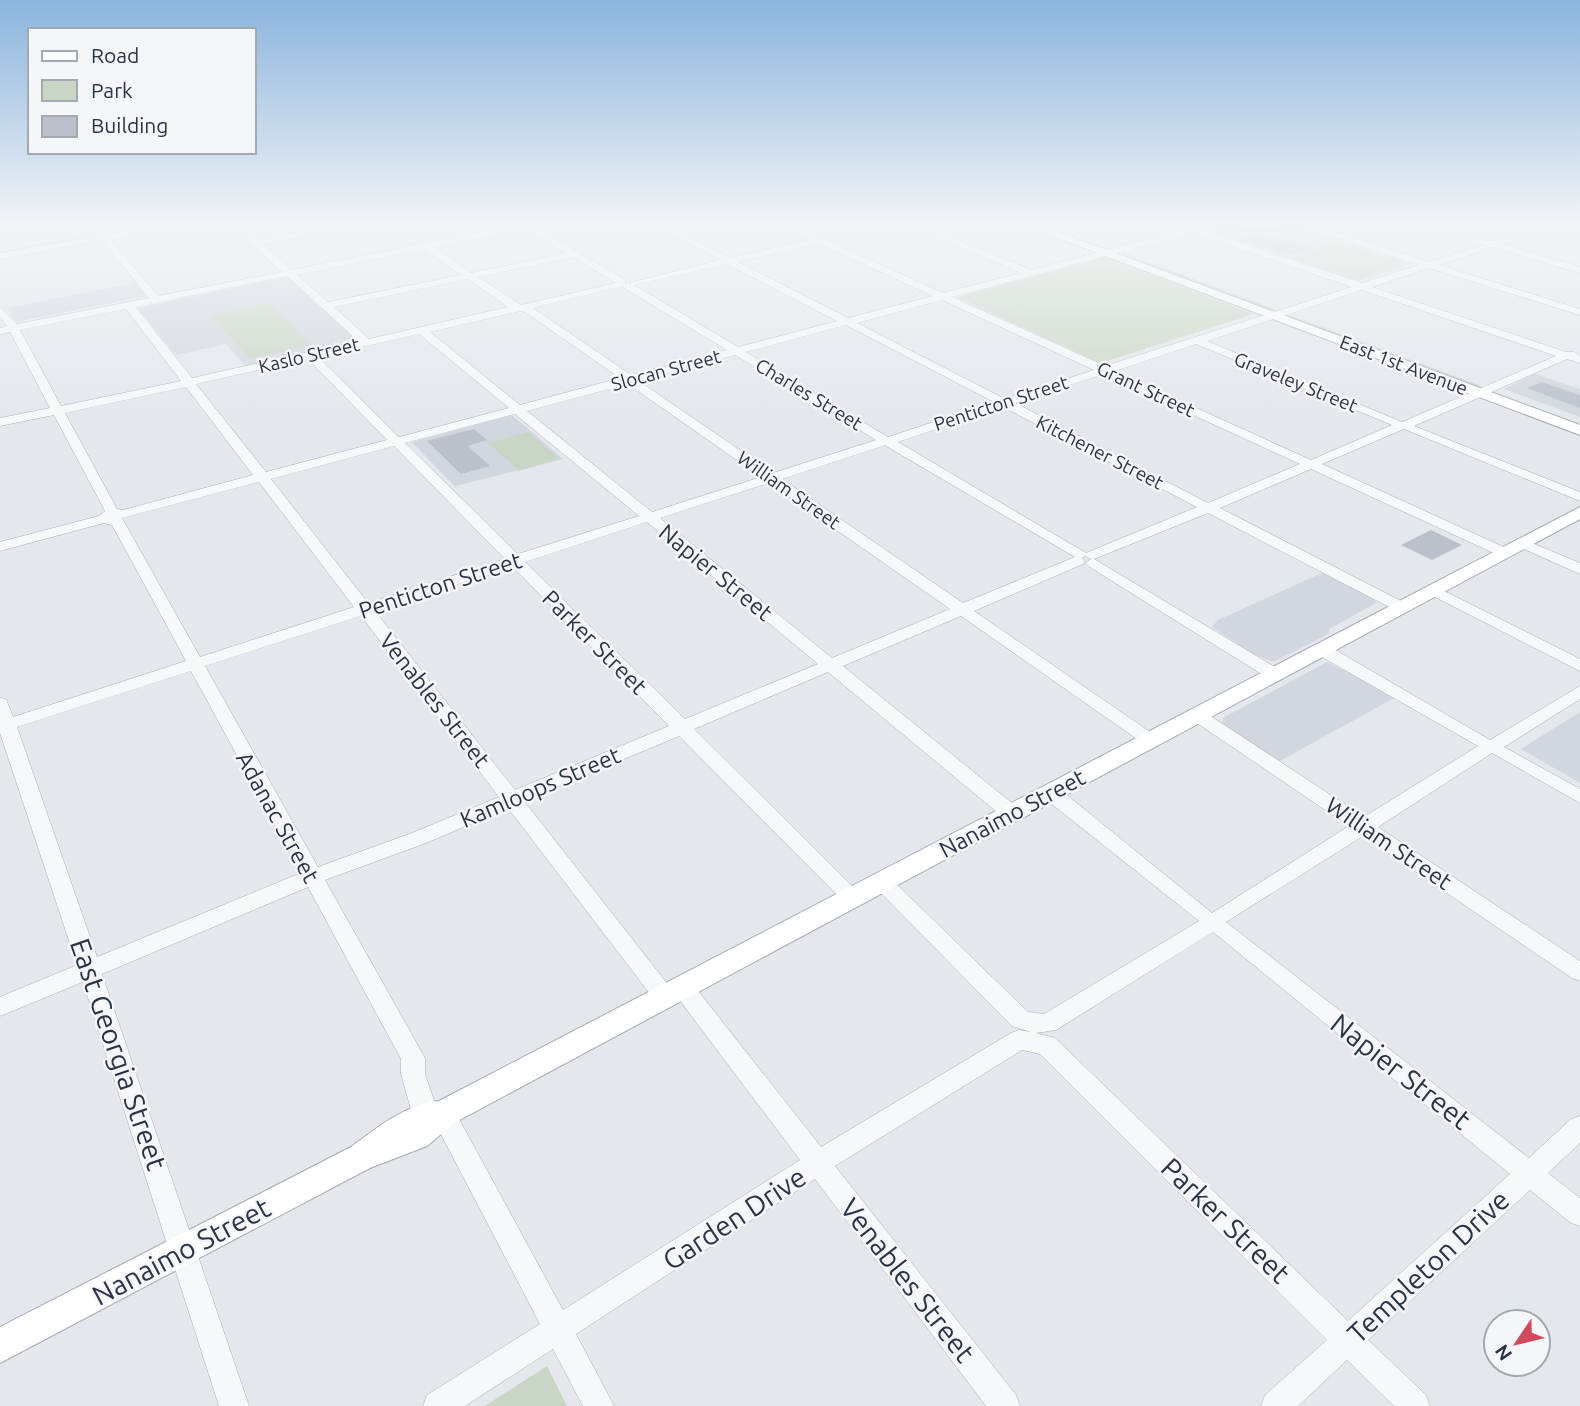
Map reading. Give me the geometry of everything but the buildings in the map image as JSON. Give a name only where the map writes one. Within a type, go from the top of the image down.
[{"type":"main road","name":"East 1st Avenue","points":[[1216,292],[1279,313]]},
{"type":"main road","name":"East 1st Avenue","points":[[1225,292],[1487,391],[1580,430]]},
{"type":"main road","name":"East 1st Avenue","points":[[1487,391],[1580,420]]},
{"type":"main road","name":"Nanaimo Street","points":[[0,1346],[362,1157],[401,1145],[431,1129],[433,1115],[674,992],[1580,512]]},
{"type":"street","points":[[149,292],[155,299]]},
{"type":"street","points":[[6,326],[193,292]]},
{"type":"street","points":[[309,292],[366,342]]},
{"type":"street","points":[[326,306],[394,292]]},
{"type":"street","name":"William Street","points":[[493,292],[520,308],[529,310],[1150,740]]},
{"type":"street","name":"Kaslo Street","points":[[0,422],[189,383],[592,292]]},
{"type":"street","name":"Charles Street","points":[[638,292],[1274,674]]},
{"type":"street","name":"Kitchener Street","points":[[788,292],[1401,607]]},
{"type":"street","name":"Grant Street","points":[[931,292],[1503,552]]},
{"type":"street","name":"Slocan Street","points":[[0,547],[963,292]]},
{"type":"street","name":"Penticton Street","points":[[4,726],[1347,292]]},
{"type":"street","points":[[1376,292],[1580,360]]},
{"type":"street","points":[[1515,292],[1580,312]]},
{"type":"street","name":"Venables Street","points":[[128,304],[512,799],[819,1163],[1005,1406]]},
{"type":"street","name":"Adanac Street","points":[[6,326],[56,411],[413,1058],[410,1073],[425,1105],[559,1331],[599,1406]]},
{"type":"street","name":"Napier Street","points":[[421,330],[1011,813]]},
{"type":"street","name":"Graveley Street","points":[[1195,340],[1580,497]]},
{"type":"street","name":"Kamloops Street","points":[[0,1007],[312,877],[389,850],[512,799],[1580,350]]},
{"type":"street","name":"Parker Street","points":[[310,355],[852,898]]},
{"type":"street","points":[[1522,543],[1580,569]]},
{"type":"street","points":[[1432,590],[1580,666]]},
{"type":"street","points":[[1321,649],[1580,797]]},
{"type":"street","name":"Garden Drive","points":[[438,1406],[819,1163],[1071,1010],[1580,691]]},
{"type":"street","name":"East Georgia Street","points":[[0,703],[4,726],[185,1249],[234,1406]]},
{"type":"street","name":"William Street","points":[[1197,715],[1580,972]]},
{"type":"street","name":"Napier Street","points":[[1050,792],[1580,1214]]},
{"type":"street","name":"Parker Street","points":[[882,882],[1415,1406]]},
{"type":"street","name":"Templeton Drive","points":[[1276,1406],[1580,1127]]},
{"type":"shaded area","points":[[91,292],[143,292],[147,296],[15,322],[7,308]]},
{"type":"shaded area","points":[[217,292],[303,292],[358,341],[247,368],[226,344],[176,355],[138,308]]},
{"type":"shaded area","points":[[1535,374],[1580,389],[1580,417],[1504,389]]},
{"type":"shaded area","points":[[512,415],[563,459],[455,486],[412,442]]},
{"type":"shaded area","points":[[1324,572],[1373,598],[1376,603],[1329,629],[1329,634],[1273,662],[1252,653],[1212,627],[1218,620]]},
{"type":"shaded area","points":[[1327,662],[1396,697],[1278,762],[1222,724],[1223,718]]},
{"type":"shaded area","points":[[1580,712],[1580,783],[1521,749]]},
{"type":"green space","points":[[976,292],[1195,292],[1254,314],[1100,363],[956,297]]},
{"type":"green space","points":[[1212,292],[1228,292],[1275,309],[1267,312]]},
{"type":"green space","points":[[270,304],[312,345],[250,359],[211,316]]},
{"type":"green space","points":[[1285,315],[1481,386],[1473,389],[1282,318]]},
{"type":"green space","points":[[528,432],[559,459],[519,471],[488,443]]},
{"type":"green space","points":[[547,1366],[567,1406],[485,1406]]}]
